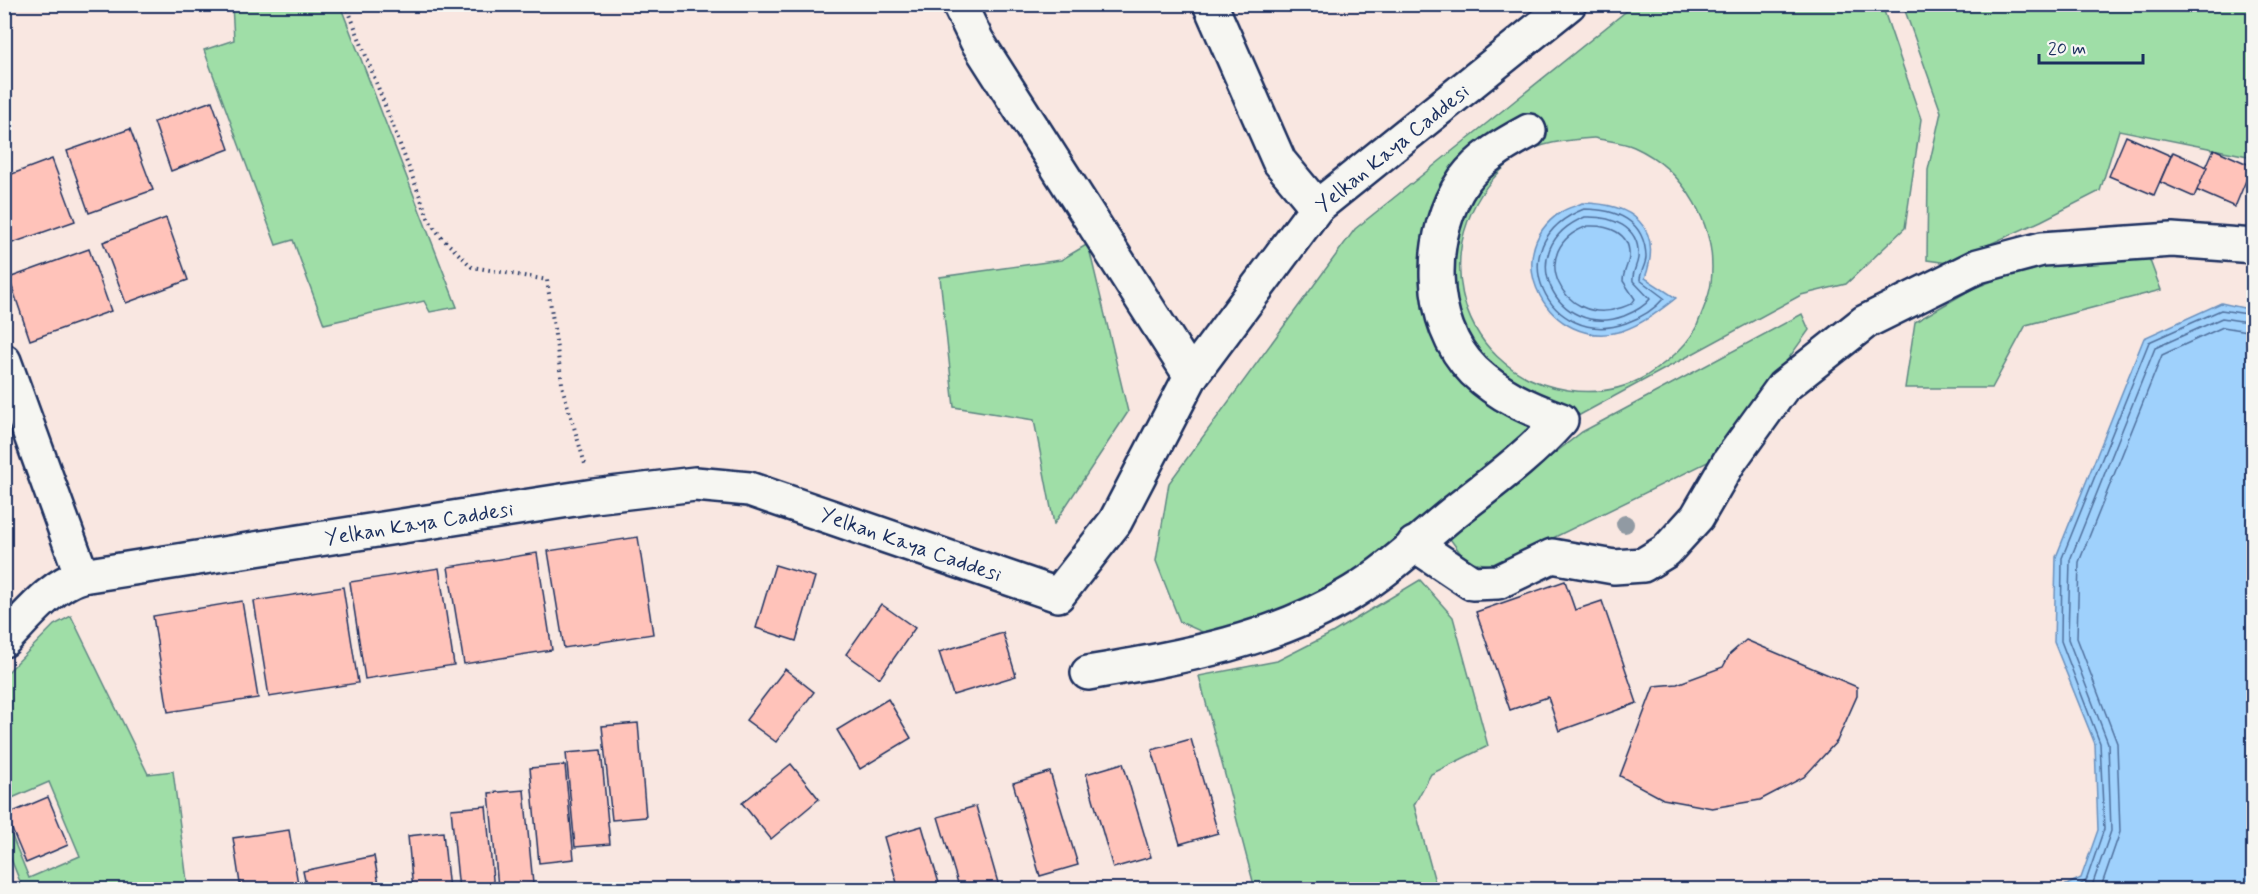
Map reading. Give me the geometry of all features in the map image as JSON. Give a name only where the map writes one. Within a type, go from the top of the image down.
[{"type":"street","points":[[959,4],[977,41],[1191,376]]},
{"type":"street","points":[[1210,4],[1279,161],[1317,207]]},
{"type":"street","name":"Yelkan Kaya Caddesi","points":[[4,640],[38,605],[70,579],[82,576],[594,496],[695,484],[749,489],[1058,595],[1115,522],[1191,376],[1317,207],[1569,4]]},
{"type":"street","points":[[1088,673],[1205,652],[1293,624],[1354,591],[1509,470],[1541,442],[1560,420],[1500,393],[1472,369],[1448,333],[1440,304],[1437,260],[1445,213],[1465,179],[1473,171],[1496,149],[1529,131]]},
{"type":"street","points":[[1414,544],[1472,583],[1498,582],[1552,556],[1614,567],[1643,565],[1666,551],[1697,517],[1729,462],[1783,387],[1865,322],[1978,266],[2042,249],[2172,240],[2253,246]]},
{"type":"street","points":[[4,361],[82,576]]},
{"type":"path","points":[[346,4],[429,220],[441,237],[472,267],[547,280],[563,390],[594,496]]},
{"type":"green space","points":[[232,5],[340,5],[457,307],[430,312],[424,301],[324,324],[293,240],[276,245],[204,50],[234,40]]},
{"type":"green space","points":[[1634,5],[1882,5],[1921,119],[1905,228],[1846,284],[1801,295],[1530,442],[1406,538],[1282,622],[1209,635],[1180,622],[1156,561],[1169,483],[1355,229]],"holes":[[[1594,138],[1634,147],[1669,170],[1683,185],[1703,221],[1709,241],[1712,262],[1711,283],[1696,327],[1685,344],[1670,358],[1646,376],[1627,385],[1608,390],[1578,391],[1528,378],[1497,356],[1475,327],[1462,294],[1460,257],[1468,221],[1486,187],[1516,158],[1534,148],[1553,143]]]},
{"type":"green space","points":[[1903,5],[2253,5],[2253,157],[2119,130],[2100,191],[2041,221],[1948,263],[1927,260],[1928,170],[1941,112]]},
{"type":"green space","points":[[1088,244],[1128,412],[1054,524],[1034,420],[954,407],[940,277],[1061,260]]},
{"type":"green space","points":[[2146,250],[2161,290],[2026,325],[1992,388],[1905,388],[1915,322],[1972,289],[2043,261]]},
{"type":"green space","points":[[1802,314],[1809,330],[1718,457],[1496,566],[1466,561],[1448,536],[1582,432]]},
{"type":"green space","points":[[1420,580],[1453,617],[1488,746],[1431,774],[1414,805],[1435,882],[1457,889],[1255,889],[1199,676],[1277,661],[1332,633]]},
{"type":"green space","points":[[71,616],[148,774],[173,771],[188,889],[23,889],[5,844],[5,819],[29,878],[80,856],[49,782],[5,801],[5,675],[54,625]]},
{"type":"water","points":[[1582,203],[1615,207],[1639,221],[1646,231],[1650,244],[1650,260],[1645,278],[1676,298],[1644,321],[1622,331],[1596,334],[1573,328],[1554,314],[1540,296],[1533,274],[1533,252],[1542,230],[1561,212]]},
{"type":"water","points":[[2221,303],[2253,310],[2253,889],[2058,889],[2081,878],[2098,830],[2095,744],[2054,642],[2056,557],[2144,338]]},
{"type":"building","points":[[212,101],[229,149],[171,171],[154,122]]},
{"type":"building","points":[[130,129],[153,190],[89,213],[67,151]]},
{"type":"building","points":[[2126,136],[2171,156],[2154,195],[2109,176]]},
{"type":"building","points":[[2214,149],[2252,166],[2235,207],[2196,190]]},
{"type":"building","points":[[2173,152],[2207,167],[2194,197],[2160,182]]},
{"type":"building","points":[[52,159],[75,221],[4,246],[4,177]]},
{"type":"building","points":[[166,218],[188,280],[126,303],[103,242]]},
{"type":"building","points":[[89,249],[111,311],[30,340],[9,278]]},
{"type":"building","points":[[638,537],[653,634],[564,648],[548,551]]},
{"type":"building","points":[[537,553],[552,650],[464,664],[448,567]]},
{"type":"building","points":[[775,565],[815,577],[796,641],[756,628]]},
{"type":"building","points":[[439,568],[454,665],[365,679],[350,582]]},
{"type":"building","points":[[1565,581],[1575,610],[1602,601],[1637,703],[1559,731],[1548,697],[1510,710],[1476,612]]},
{"type":"building","points":[[343,587],[358,683],[269,697],[254,601]]},
{"type":"building","points":[[242,601],[258,698],[168,712],[153,616]]},
{"type":"building","points":[[881,604],[915,628],[880,678],[846,654]]},
{"type":"building","points":[[1003,633],[1016,676],[953,695],[939,652]]},
{"type":"building","points":[[1746,640],[1857,687],[1857,696],[1837,741],[1804,777],[1760,800],[1712,808],[1663,799],[1620,776],[1654,686],[1677,684],[1723,667],[1730,654]]},
{"type":"building","points":[[785,669],[814,692],[776,742],[746,720]]},
{"type":"building","points":[[888,699],[911,738],[860,769],[837,730]]},
{"type":"building","points":[[638,723],[646,817],[612,820],[602,726]]},
{"type":"building","points":[[1191,739],[1218,833],[1180,844],[1152,750]]},
{"type":"building","points":[[601,750],[610,844],[575,847],[566,753]]},
{"type":"building","points":[[1123,763],[1151,857],[1113,868],[1086,774]]},
{"type":"building","points":[[791,764],[819,799],[771,839],[742,803]]},
{"type":"building","points":[[565,765],[574,859],[539,863],[530,768]]},
{"type":"building","points":[[1050,772],[1078,865],[1040,876],[1013,783]]},
{"type":"building","points":[[524,790],[533,884],[498,887],[489,793]]},
{"type":"building","points":[[48,797],[68,845],[26,863],[6,815]]},
{"type":"building","points":[[486,806],[494,890],[459,890],[451,809]]},
{"type":"building","points":[[976,806],[1000,890],[960,890],[938,817]]},
{"type":"building","points":[[922,826],[941,890],[899,890],[884,837]]},
{"type":"building","points":[[289,830],[299,890],[241,890],[233,838]]},
{"type":"building","points":[[443,832],[449,890],[413,890],[408,836]]},
{"type":"building","points":[[374,856],[380,890],[307,890],[303,871]]}]
